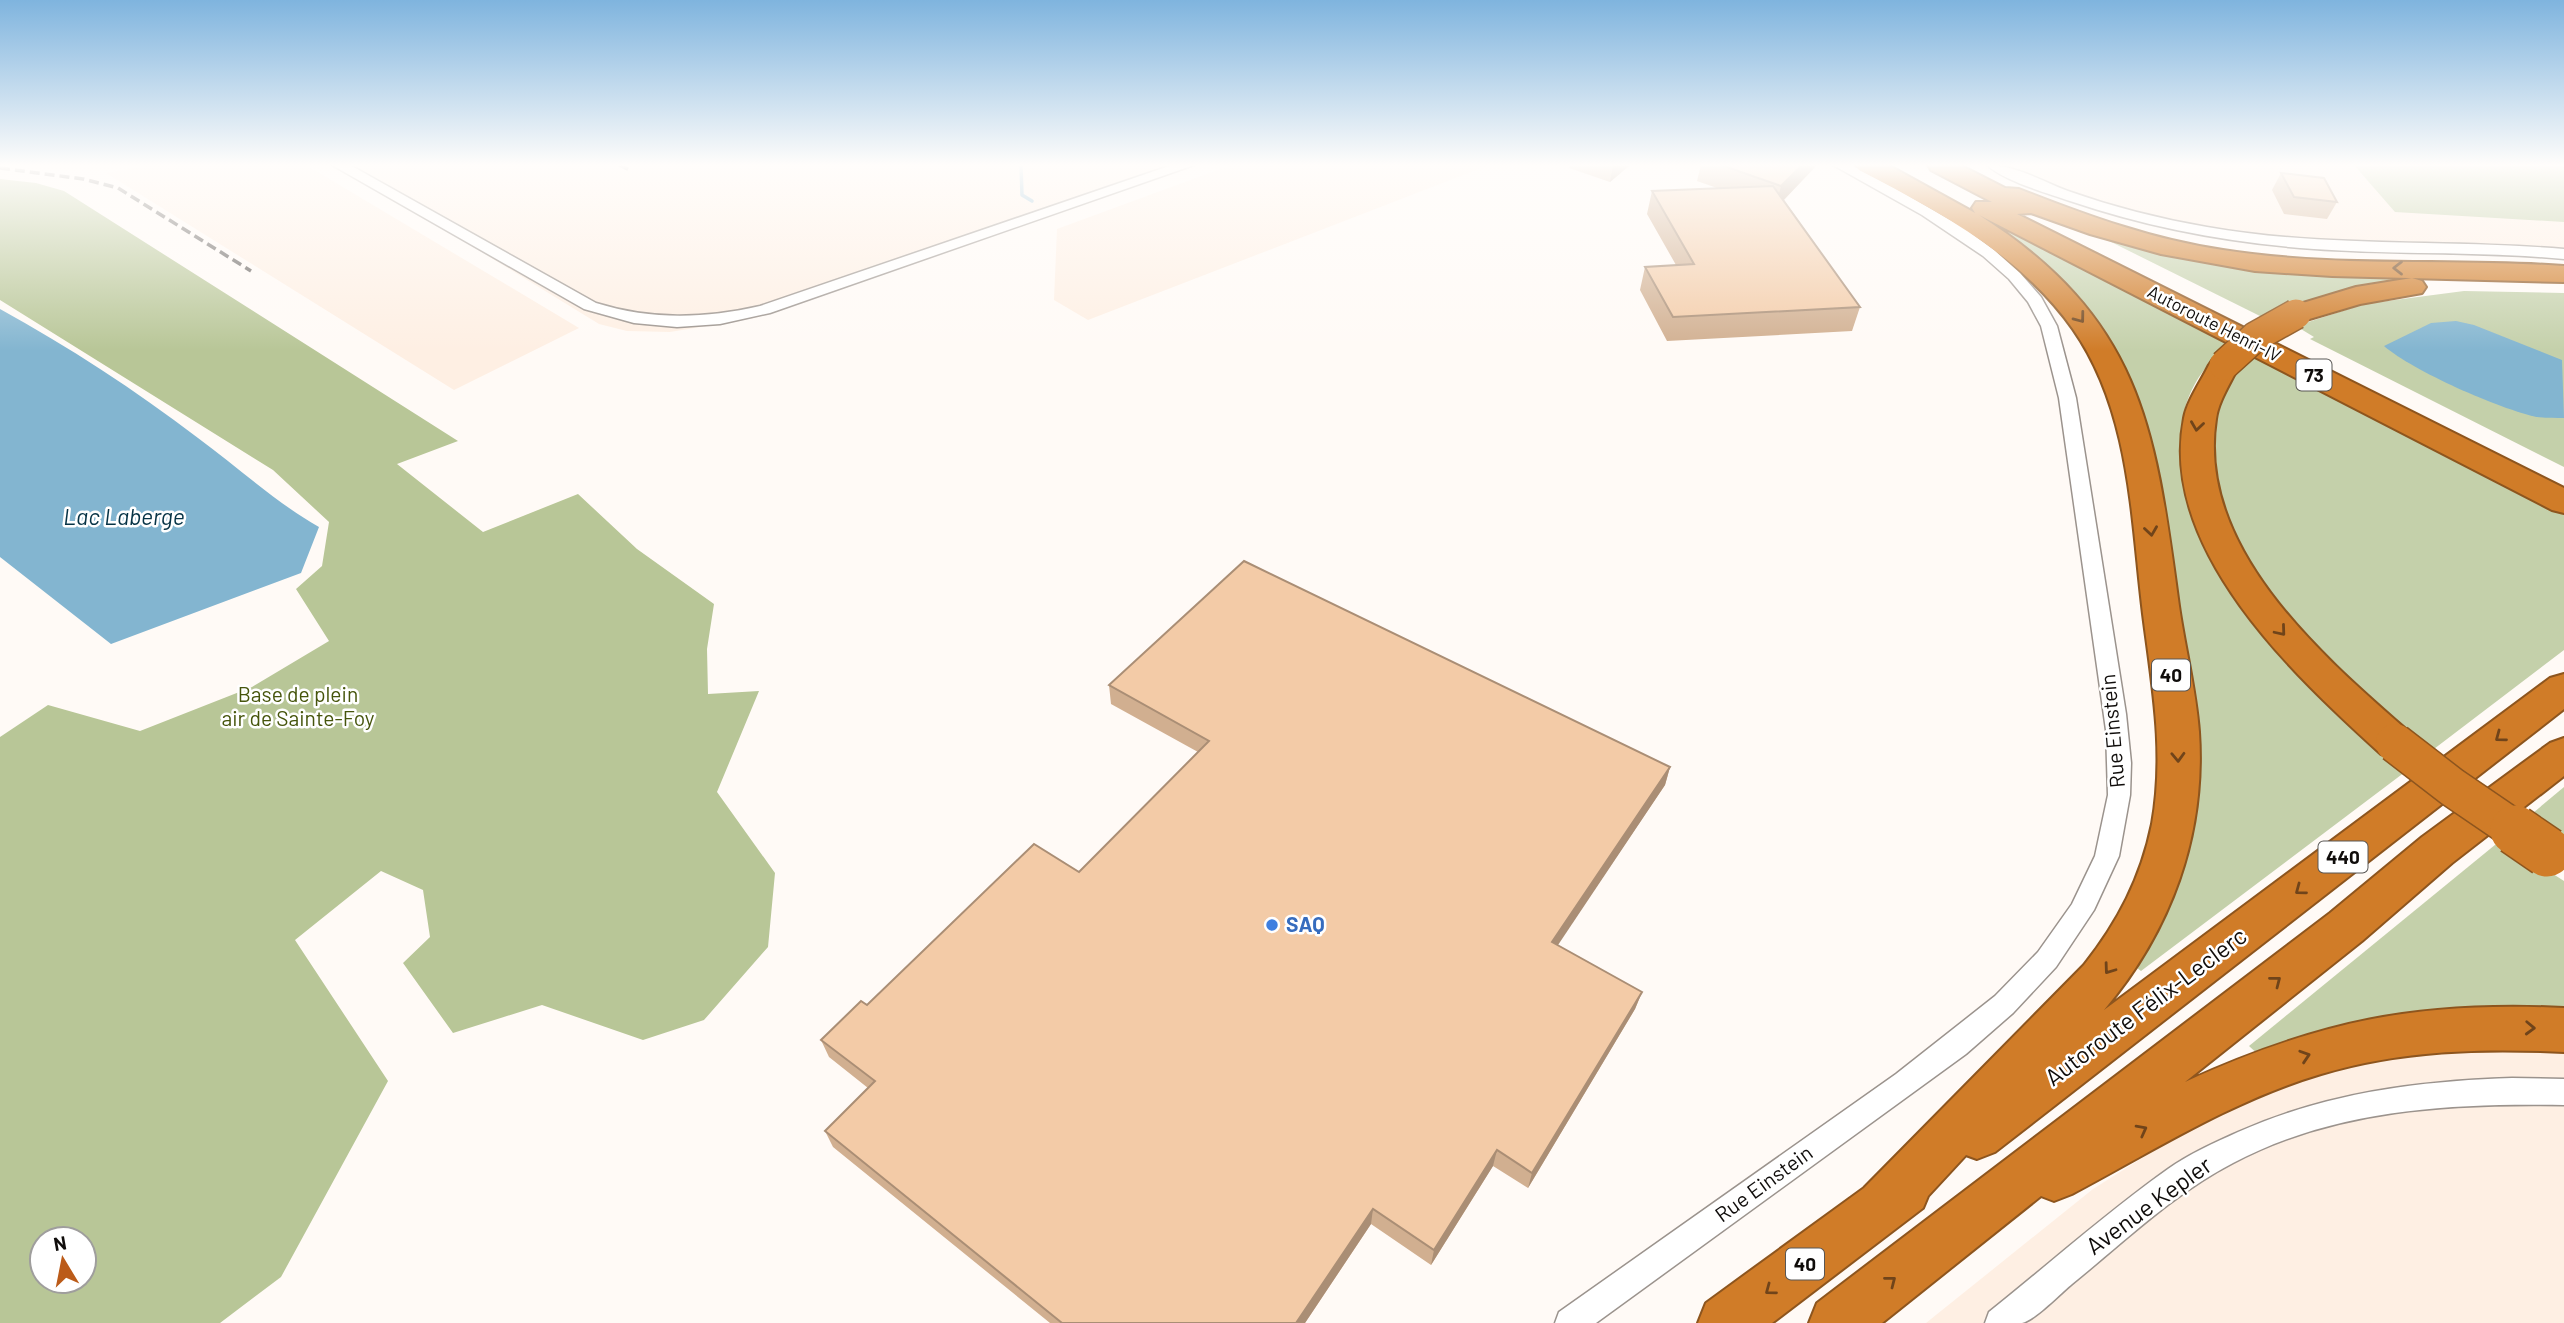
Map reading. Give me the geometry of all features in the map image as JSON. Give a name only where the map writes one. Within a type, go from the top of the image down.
[{"type":"highway","name":"40","points":[[1883,1205],[2100,982],[2144,916],[2162,867],[2175,815],[2179,764],[2174,701],[2140,458],[2128,412],[2105,355],[2069,304],[2011,249],[1978,227]]},
{"type":"highway","points":[[2009,227],[2190,311]]},
{"type":"highway","name":"Autoroute Henri-IV","points":[[2024,227],[2564,502]]},
{"type":"highway","name":"Autoroute Henri-IV","points":[[2063,227],[2564,479]]},
{"type":"highway","points":[[2093,227],[2202,256],[2304,267],[2468,268],[2564,274]]},
{"type":"highway","points":[[2556,858],[2452,787],[2395,743],[2343,698],[2285,636],[2252,595],[2217,533],[2201,489],[2195,446],[2203,401],[2224,365],[2255,337],[2297,314],[2356,296],[2424,286],[2496,283],[2564,286]]},
{"type":"highway","name":"Autoroute Félix-Leclerc","points":[[1726,1323],[2561,690]]},
{"type":"highway","points":[[1837,1323],[2346,927],[2437,850],[2564,754]]},
{"type":"highway","points":[[1973,1217],[2213,1093],[2300,1058],[2362,1041],[2427,1031],[2501,1027],[2564,1030]]},
{"type":"street","points":[[449,227],[590,306],[618,316],[650,322],[723,319],[764,310],[1007,227]]},
{"type":"street","name":"Rue Einstein","points":[[1570,1323],[1933,1063],[2009,1001],[2056,949],[2085,904],[2104,862],[2119,794],[2117,726],[2067,403],[2049,324],[2041,308],[2017,278],[1979,246],[1946,227]]},
{"type":"street","points":[[2186,227],[2283,242],[2564,254]]},
{"type":"street","name":"Avenue Kepler","points":[[2000,1323],[2170,1184],[2207,1160],[2261,1134],[2324,1112],[2389,1099],[2473,1091],[2564,1092]]},
{"type":"shaded area","points":[[192,227],[409,227],[579,328],[454,390]]},
{"type":"shaded area","points":[[440,227],[1003,227],[754,318],[670,332],[627,331],[599,324]]},
{"type":"shaded area","points":[[1063,227],[1329,227],[1088,320],[1054,300],[1057,229]]},
{"type":"shaded area","points":[[2200,227],[2564,227],[2564,254],[2333,245]]},
{"type":"shaded area","points":[[2448,1049],[2564,1049],[2564,1323],[1926,1323],[2093,1189],[2196,1124],[2254,1096],[2354,1063]]},
{"type":"green space","name":"Base de plein air de Sainte-Foy","points":[[0,227],[120,227],[458,441],[397,464],[483,532],[578,494],[637,549],[714,604],[707,649],[708,694],[759,691],[717,792],[775,873],[768,947],[704,1020],[643,1040],[542,1005],[453,1033],[403,963],[430,937],[423,890],[381,871],[295,940],[388,1081],[281,1277],[220,1323],[0,1323],[0,737],[48,705],[140,731],[252,687],[329,641],[296,589],[322,566],[329,522],[273,470],[0,300]]},
{"type":"green space","points":[[1981,227],[1998,227],[2230,343],[2210,362],[2196,382],[2182,424],[2183,470],[2195,520],[2405,772],[2141,971],[2132,964],[2174,887],[2120,362]]},
{"type":"green space","points":[[2097,235],[2137,246],[2476,277],[2420,280],[2368,287],[2317,299],[2264,318]]},
{"type":"green space","points":[[2464,291],[2564,293],[2564,467],[2310,339],[2314,337],[2296,326],[2364,304]]},
{"type":"green space","points":[[2254,355],[2564,515],[2564,650],[2430,752],[2315,649],[2274,602],[2238,542],[2216,479],[2213,448],[2217,418],[2226,392],[2235,375]]},
{"type":"green space","points":[[2564,787],[2564,848],[2527,818]]},
{"type":"green space","points":[[2501,840],[2564,881],[2564,1016],[2261,1057],[2249,1046]]},
{"type":"water","name":"Lac Laberge","points":[[0,309],[126,386],[272,496],[319,527],[301,573],[111,644],[0,557]]},
{"type":"water","points":[[2456,321],[2474,325],[2562,360],[2564,418],[2537,417],[2480,398],[2415,367],[2384,346],[2431,323]]},
{"type":"building","points":[[1673,227],[1802,227],[1860,307],[1673,317],[1645,267],[1694,264]]},
{"type":"building","name":"SAQ","points":[[1244,561],[1670,767],[1552,942],[1642,992],[1532,1173],[1497,1150],[1434,1250],[1373,1209],[1296,1323],[1062,1323],[825,1131],[875,1081],[821,1040],[861,1001],[867,1005],[1034,844],[1079,872],[1209,741],[1109,685]]},
{"type":"railway","points":[[180,227],[251,271]]},
{"type":"place","name":"SAQ","points":[[1272,925]]}]
